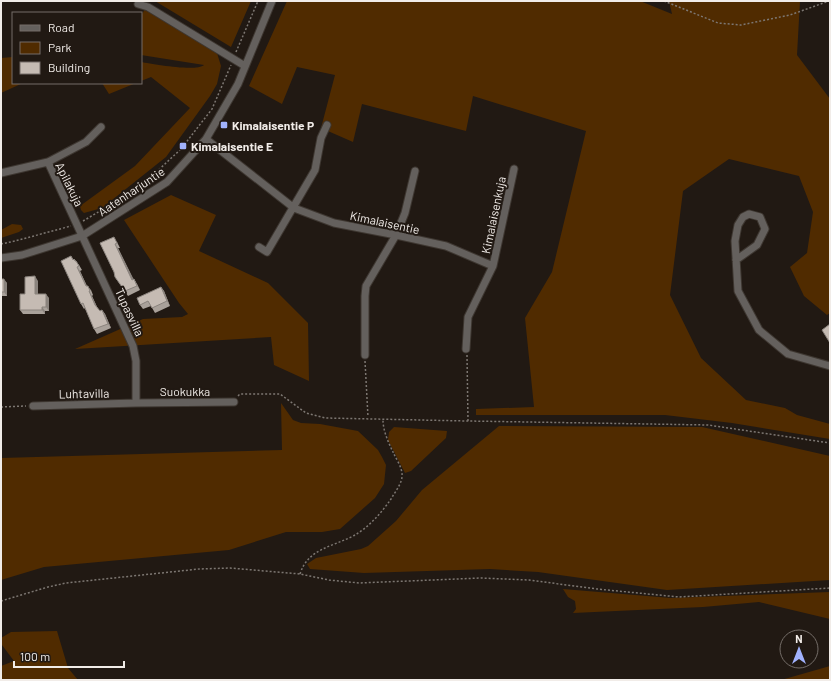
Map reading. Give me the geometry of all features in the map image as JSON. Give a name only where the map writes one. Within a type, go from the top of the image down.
[{"type":"street","name":"Aatenharjuntie","points":[[1,258],[22,255],[82,236],[167,182],[206,139],[238,84],[272,1]]},
{"type":"street","points":[[138,4],[148,7],[245,66]]},
{"type":"street","points":[[259,247],[267,252],[294,208],[314,170],[321,138],[327,125]]},
{"type":"street","points":[[48,162],[86,142],[101,127]]},
{"type":"street","name":"Kimalaisentie","points":[[206,139],[294,208],[334,223],[446,246],[493,266]]},
{"type":"street","name":"Apilakuja","points":[[1,173],[48,162],[82,236]]},
{"type":"street","name":"Kimalaisenkuja","points":[[493,266],[514,169]]},
{"type":"street","points":[[364,355],[366,286],[396,235],[406,213],[415,171]]},
{"type":"street","points":[[736,260],[757,245],[765,230],[760,217],[749,214],[743,217],[738,225],[735,242],[736,260],[738,292],[759,330],[788,354],[830,366]]},
{"type":"street","name":"Tupasvilla","points":[[82,236],[134,346],[136,361],[136,403]]},
{"type":"street","points":[[466,349],[468,317],[493,266]]},
{"type":"street","name":"Suokukka","points":[[136,403],[234,402]]},
{"type":"street","name":"Luhtavilla","points":[[34,406],[136,403]]},
{"type":"path","points":[[1,244],[15,242],[77,224],[138,189],[181,149],[212,109],[258,1]]},
{"type":"path","points":[[664,1],[718,23],[742,25],[790,15],[829,1]]},
{"type":"path","points":[[466,349],[468,421]]},
{"type":"path","points":[[364,355],[368,418]]},
{"type":"path","points":[[234,402],[240,394],[280,394],[306,413],[325,418],[708,425],[830,443]]},
{"type":"path","points":[[1,407],[34,406]]},
{"type":"path","points":[[300,574],[302,566],[314,554],[355,535],[365,528],[385,507],[401,483],[402,471],[390,445],[383,419]]},
{"type":"path","points":[[1,600],[66,583],[230,568],[300,574],[329,580],[359,583],[481,578],[513,579],[597,589],[679,596],[830,588]]},
{"type":"green space","points":[[155,1],[251,1],[231,47]]},
{"type":"green space","points":[[287,1],[640,1],[672,14],[669,1],[800,1],[797,55],[830,99],[830,313],[827,315],[804,296],[790,267],[807,253],[813,212],[799,176],[729,159],[683,191],[670,295],[701,358],[746,400],[785,408],[797,415],[830,424],[830,439],[732,423],[665,415],[476,415],[476,409],[534,407],[525,318],[552,272],[586,131],[473,96],[466,131],[362,104],[353,142],[321,128],[335,75],[297,67],[282,104],[249,86]]},
{"type":"green space","points":[[145,9],[217,53],[221,66],[217,84],[166,157],[102,208],[84,213],[80,206],[135,166],[190,108],[151,77],[142,81],[142,62],[184,68],[199,67],[204,65],[142,55],[142,14]]},
{"type":"green space","points":[[12,57],[12,84],[21,84],[1,93],[1,58]]},
{"type":"green space","points":[[103,84],[134,84],[109,94]]},
{"type":"green space","points":[[171,195],[216,215],[199,251],[268,283],[308,323],[309,381],[274,365],[271,337],[75,349],[143,319],[182,317],[188,314],[179,303],[124,220]]},
{"type":"green space","points":[[12,224],[21,225],[23,229],[19,232],[1,238],[1,230]]},
{"type":"green space","points":[[281,403],[293,420],[301,423],[320,424],[358,431],[378,450],[386,465],[384,484],[375,498],[340,529],[322,532],[286,532],[229,550],[44,567],[1,580],[1,458],[282,450]]},
{"type":"green space","points":[[499,426],[702,427],[830,456],[830,580],[667,590],[538,572],[490,569],[364,573],[310,569],[307,564],[316,558],[361,549],[368,546],[396,521],[422,490]]},
{"type":"green space","points":[[394,427],[447,431],[446,438],[411,471],[405,473],[388,440],[389,432]]},
{"type":"green space","points":[[563,589],[671,598],[830,592],[830,619],[759,602],[703,607],[573,613],[576,609],[575,601],[568,597]]},
{"type":"green space","points":[[57,631],[68,668],[78,680],[1,680],[1,666],[14,661],[2,645],[1,638],[11,632]]},
{"type":"green space","points":[[830,666],[830,680],[781,680]]},
{"type":"building","points":[[114,237],[117,243],[115,244],[132,280],[134,279],[137,286],[125,291],[115,277],[100,243]]},
{"type":"building","points":[[71,256],[79,266],[77,267],[86,286],[88,286],[95,305],[100,311],[102,310],[108,324],[94,329],[83,303],[81,304],[61,261]]},
{"type":"building","points":[[35,276],[35,294],[46,294],[46,307],[42,307],[42,310],[20,310],[20,294],[25,294],[25,277]]},
{"type":"building","points":[[1,279],[4,279],[4,292],[1,292]]},
{"type":"building","points":[[161,287],[167,301],[152,308],[148,301],[140,305],[137,298]]},
{"type":"building","points":[[830,324],[830,343],[822,330]]},
{"type":"place","name":"Kimalaisentie P","points":[[224,125]]},
{"type":"place","name":"Kimalaisentie E","points":[[183,146]]}]
